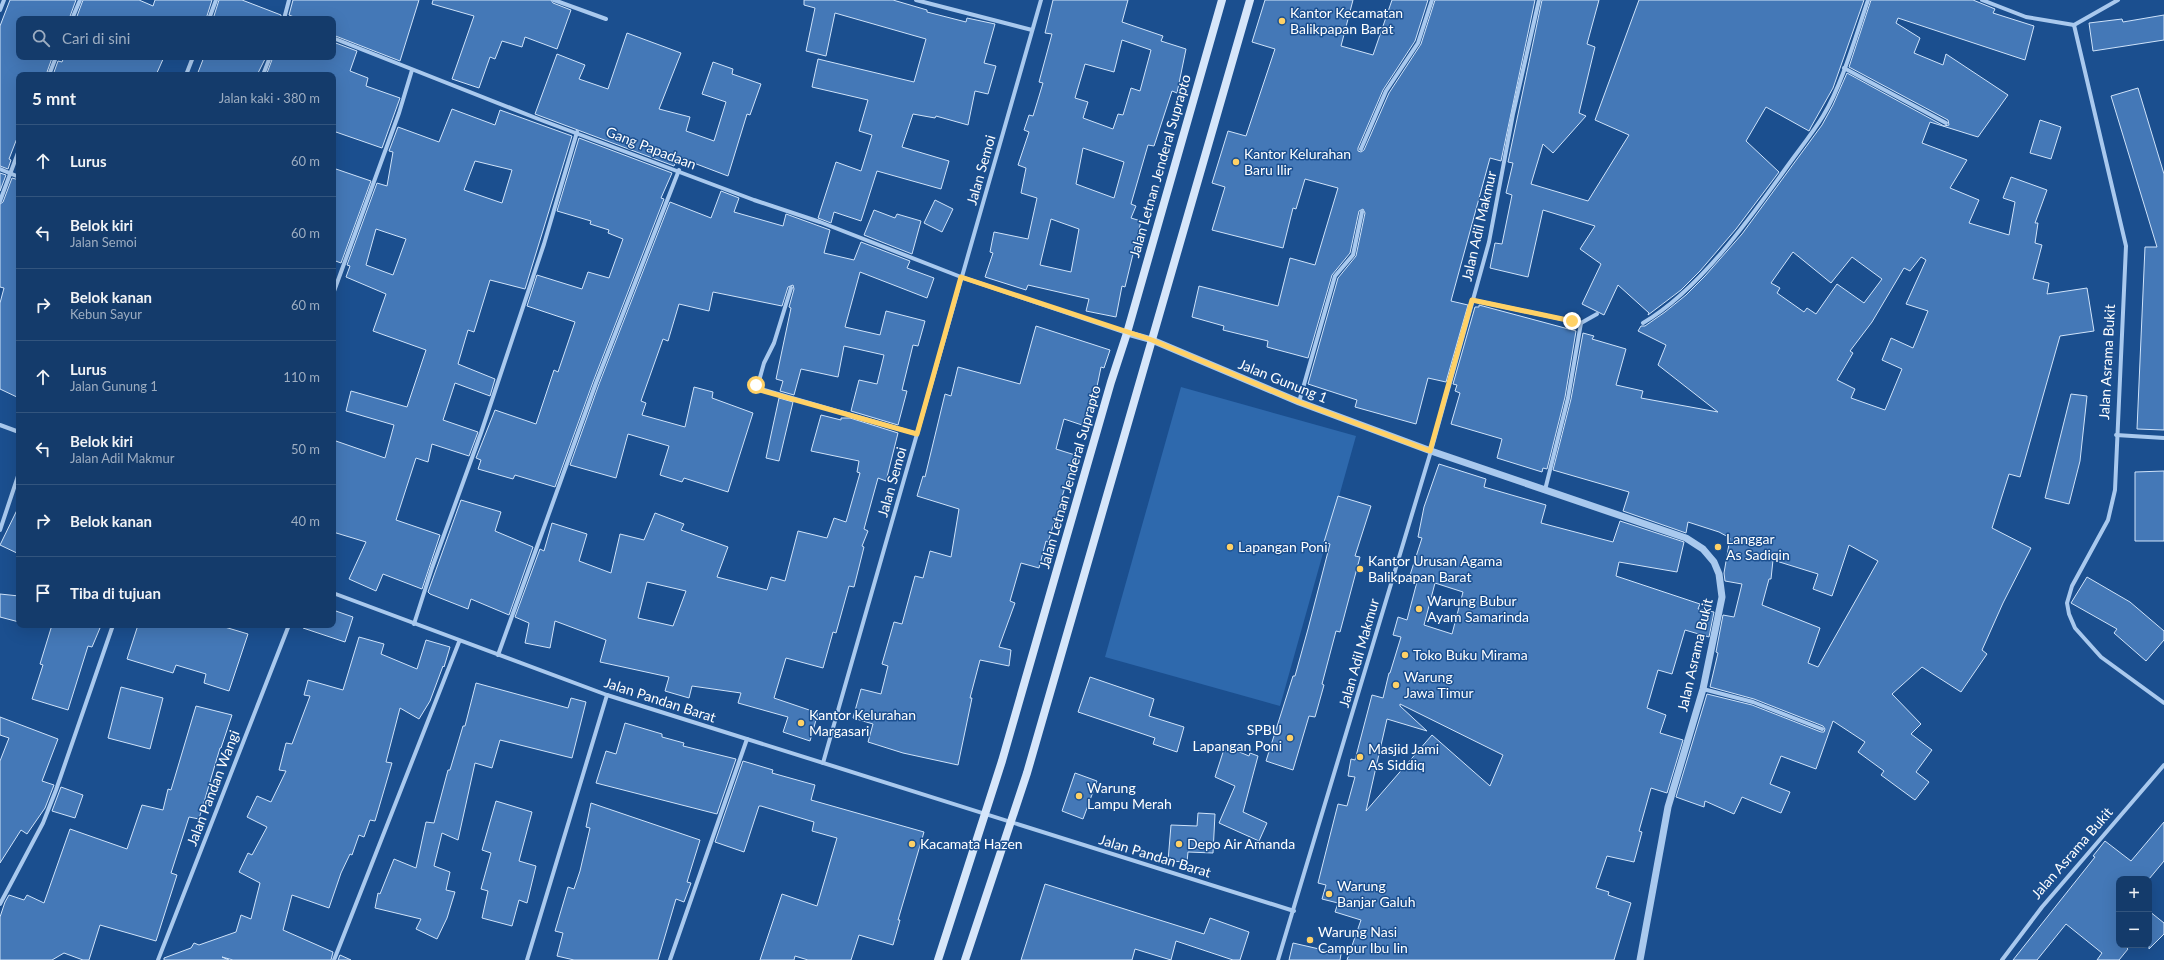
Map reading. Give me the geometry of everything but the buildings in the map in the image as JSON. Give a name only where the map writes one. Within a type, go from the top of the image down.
[{"type":"main road","name":"Jalan Letnan Jenderal Suprapto","points":[[938,960],[1002,761],[1111,382],[1127,333],[1222,0]]},
{"type":"main road","points":[[966,960],[1027,772],[1250,0]]},
{"type":"street","points":[[0,10],[4,0]]},
{"type":"street","points":[[73,16],[80,0]]},
{"type":"street","points":[[210,16],[216,0]]},
{"type":"street","points":[[285,16],[289,0]]},
{"type":"street","points":[[556,0],[606,19]]},
{"type":"street","points":[[916,0],[1032,30]]},
{"type":"street","name":"Jalan Semoi","points":[[823,763],[1041,0]]},
{"type":"street","points":[[1361,149],[1386,91],[1418,42],[1432,0]]},
{"type":"street","name":"Jalan Adil Makmur","points":[[1278,960],[1294,911],[1430,451],[1489,242],[1513,114],[1539,0]]},
{"type":"street","points":[[1643,323],[1675,300],[1707,268],[1758,207],[1824,115],[1844,68],[1868,0]]},
{"type":"street","points":[[1982,0],[2026,17],[2074,25],[2118,0]]},
{"type":"street","name":"Jalan Asrama Bukit","points":[[2074,25],[2126,246],[2116,435],[2115,490],[2108,520],[2072,586],[2067,603],[2069,614],[2075,628],[2102,657],[2164,703]]},
{"type":"street","name":"Gang Papadaan","points":[[336,39],[412,70],[679,170],[754,200],[820,222],[961,277],[1127,333]]},
{"type":"street","points":[[50,72],[55,60]]},
{"type":"street","points":[[187,72],[192,60]]},
{"type":"street","points":[[264,72],[269,60]]},
{"type":"street","points":[[1844,68],[1946,123]]},
{"type":"street","points":[[336,286],[399,113],[412,70]]},
{"type":"street","points":[[414,624],[432,568],[479,439],[544,244],[577,132]]},
{"type":"street","points":[[0,201],[16,158]]},
{"type":"street","points":[[0,169],[16,176]]},
{"type":"street","points":[[498,655],[596,383],[679,170]]},
{"type":"street","points":[[1299,402],[1335,276],[1353,255],[1362,212]]},
{"type":"street","points":[[791,288],[774,343],[764,363],[757,388],[917,434]]},
{"type":"street","points":[[1472,300],[1581,323],[1597,314]]},
{"type":"street","points":[[1545,490],[1568,398],[1581,323]]},
{"type":"street","name":"Jalan Gunung 1","points":[[1127,333],[1152,340],[1299,402],[1430,451]]},
{"type":"street","points":[[0,425],[16,431]]},
{"type":"street","points":[[2116,435],[2164,438]]},
{"type":"street","name":"Jalan Asrama Bukit","points":[[1430,451],[1686,538],[1703,548],[1714,562],[1719,574],[1722,597],[1703,689],[1668,807],[1640,960]]},
{"type":"street","points":[[0,530],[16,482]]},
{"type":"street","name":"Jalan Pandan Barat","points":[[336,595],[606,696],[1294,911]]},
{"type":"street","points":[[0,904],[29,851],[56,790],[112,628]]},
{"type":"street","name":"Jalan Pandan Wangi","points":[[158,960],[288,628]]},
{"type":"street","points":[[334,960],[459,642]]},
{"type":"street","points":[[1703,689],[1753,702],[1822,729]]},
{"type":"street","points":[[527,960],[606,696]]},
{"type":"street","points":[[670,960],[747,739]]},
{"type":"street","name":"Jalan Asrama Bukit","points":[[2002,960],[2042,907],[2164,765]]},
{"type":"shaded area","name":"Lapangan Poni","points":[[1181,387],[1356,436],[1280,706],[1105,657]]},
{"type":"place","name":"Kantor Kecamatan Balikpapan Barat","points":[[1282,21]]},
{"type":"place","name":"Kantor Kelurahan Baru Ilir","points":[[1236,162]]},
{"type":"place","name":"Lapangan Poni","points":[[1230,547]]},
{"type":"place","name":"Langgar As Sadiqin","points":[[1718,547]]},
{"type":"place","name":"Kantor Urusan Agama Balikpapan Barat","points":[[1360,569]]},
{"type":"place","name":"Warung Bubur Ayam Samarinda","points":[[1419,609]]},
{"type":"place","name":"Toko Buku Mirama","points":[[1405,655]]},
{"type":"place","name":"Warung Jawa Timur","points":[[1396,685]]},
{"type":"place","name":"Kantor Kelurahan Margasari","points":[[801,723]]},
{"type":"place","name":"SPBU Lapangan Poni","points":[[1290,738]]},
{"type":"place","name":"Masjid Jami As Siddiq","points":[[1360,757]]},
{"type":"place","name":"Warung Lampu Merah","points":[[1079,796]]},
{"type":"place","name":"Kacamata Hazen","points":[[912,844]]},
{"type":"place","name":"Depo Air Amanda","points":[[1179,844]]},
{"type":"place","name":"Warung Banjar Galuh","points":[[1329,894]]},
{"type":"place","name":"Warung Nasi Campur Ibu Iin","points":[[1310,940]]},
{"type":"route","points":[[756,385],[760,390],[917,434],[961,277],[1152,340],[1299,402],[1430,451],[1472,300],[1572,321]]}]
